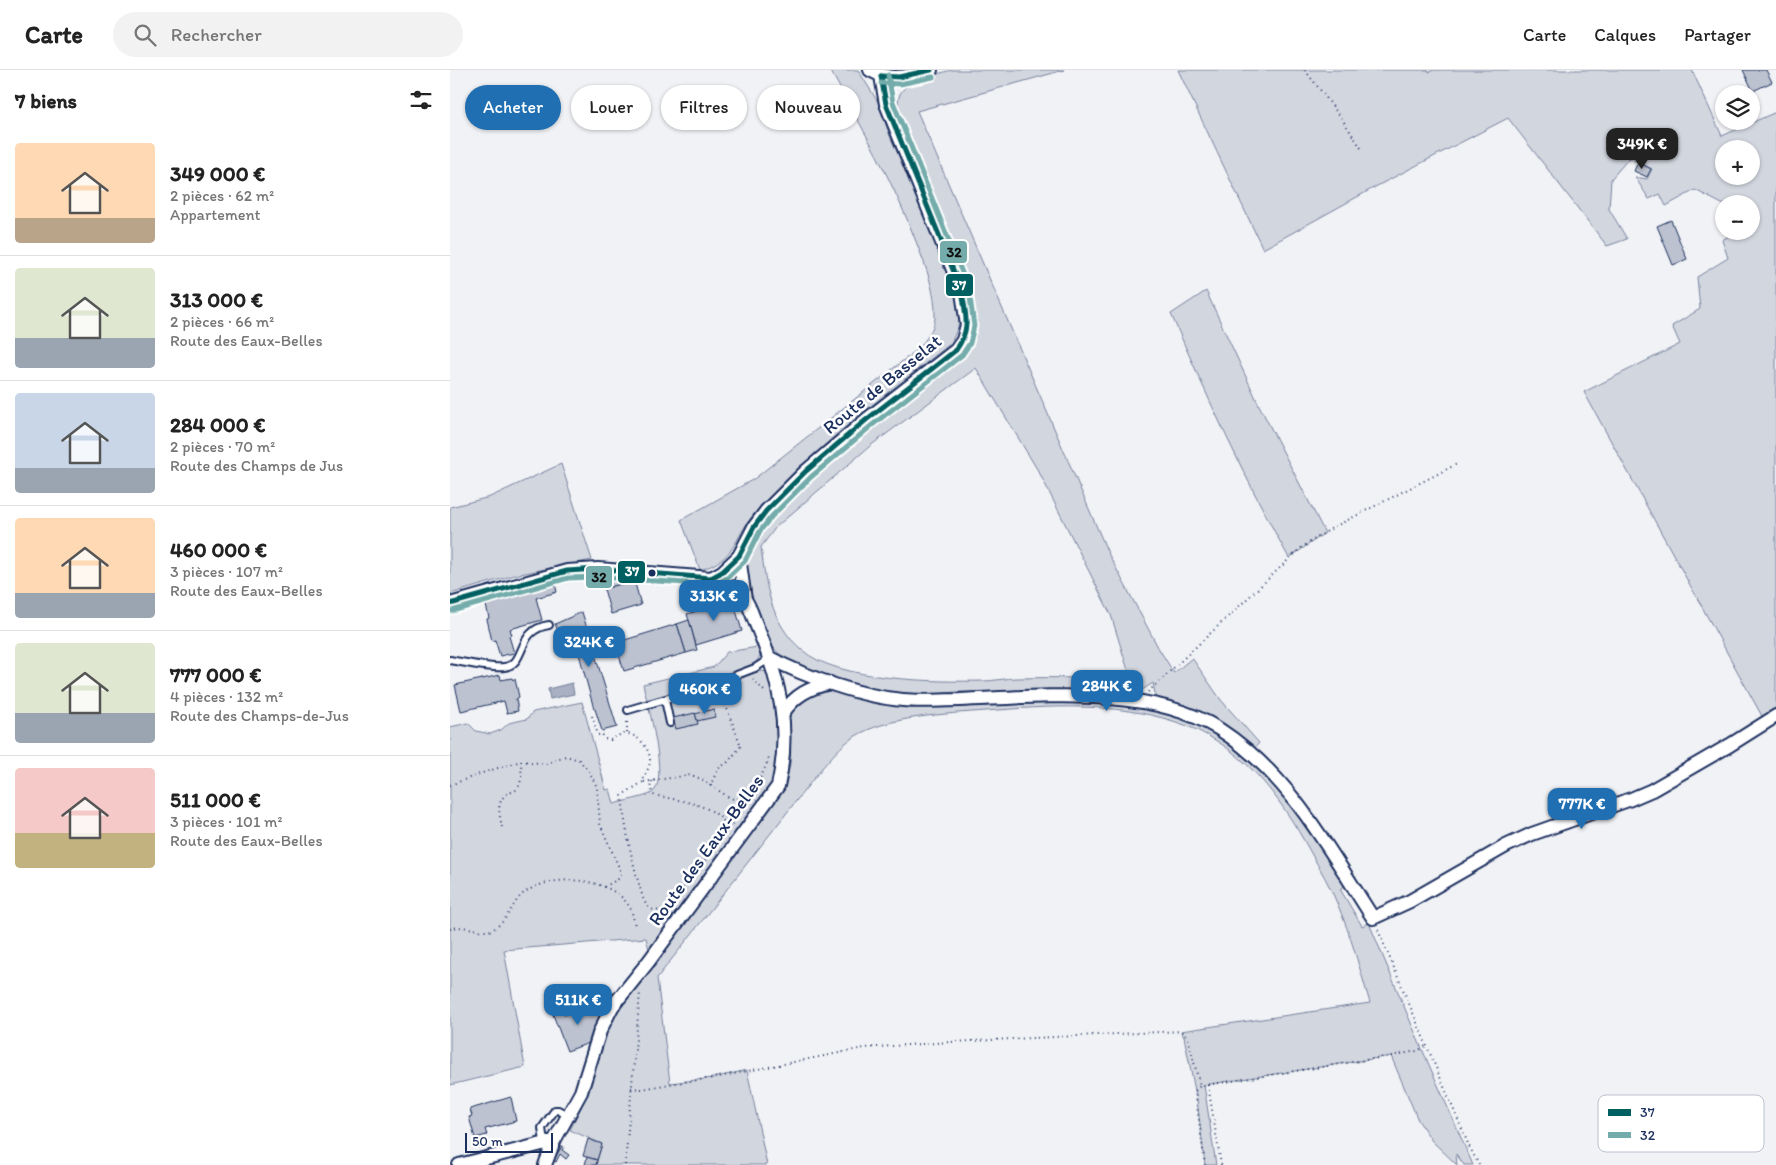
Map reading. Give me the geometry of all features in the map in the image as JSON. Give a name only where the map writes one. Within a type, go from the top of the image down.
[{"type":"street","points":[[876,73],[899,77],[931,70]]},
{"type":"street","name":"Route de Basselat","points":[[711,578],[722,572],[739,556],[754,527],[766,511],[789,488],[834,445],[951,354],[960,344],[966,333],[966,315],[962,292],[886,104],[876,73]]},
{"type":"street","points":[[739,556],[745,600]]},
{"type":"street","points":[[450,604],[567,571],[581,569],[711,578],[730,588],[745,600]]},
{"type":"street","name":"Route des Eaux-Belles","points":[[545,1165],[549,1142],[569,1116],[581,1092],[600,1031],[612,1007],[778,786],[784,761],[783,713],[778,684],[770,658],[745,600]]},
{"type":"street","points":[[770,658],[798,672],[874,696],[905,700],[1032,697],[1105,698],[1136,701],[1172,708],[1195,716],[1219,730],[1258,761],[1288,790],[1303,809],[1373,918],[1410,901],[1506,846],[1532,834],[1652,790],[1776,716]]},
{"type":"street","points":[[783,713],[799,694],[814,687],[831,683]]},
{"type":"street","points":[[459,1165],[549,1142]]},
{"type":"lane","points":[[450,660],[503,668],[509,666],[518,659],[528,635],[535,629],[549,625]]},
{"type":"lane","points":[[628,710],[710,685],[755,668],[770,658]]},
{"type":"lane","points":[[665,700],[670,723]]},
{"type":"path","points":[[1305,70],[1361,148]]},
{"type":"path","points":[[1136,701],[1167,675],[1301,548],[1332,528],[1459,462]]},
{"type":"path","points":[[747,671],[768,696]]},
{"type":"path","points":[[710,685],[714,695],[726,706],[741,746],[728,762],[718,769],[710,786]]},
{"type":"path","points":[[627,734],[628,710]]},
{"type":"path","points":[[592,716],[598,735],[602,734],[605,739],[611,740],[617,735],[627,734],[641,742],[648,753],[650,761],[643,782]]},
{"type":"path","points":[[746,802],[730,798],[701,779],[691,775],[643,782],[622,795],[629,848],[646,906],[661,910],[668,905],[688,882],[728,830],[746,802],[764,770],[771,752]]},
{"type":"path","points":[[450,785],[488,771],[521,762],[547,764],[566,756],[579,760],[589,771],[597,787],[600,824],[621,872],[618,879],[606,886]]},
{"type":"path","points":[[502,827],[499,811],[500,802],[504,796],[516,790],[519,785],[521,762]]},
{"type":"path","points":[[652,781],[650,788],[654,795],[687,802],[716,814],[724,821],[728,830]]},
{"type":"path","points":[[450,929],[468,927],[484,931],[493,929],[505,919],[522,895],[541,885],[580,881],[606,886],[629,905],[635,925]]},
{"type":"path","points":[[1373,918],[1426,1046],[1479,1165]]},
{"type":"path","points":[[625,1165],[643,968]]},
{"type":"path","points":[[631,1088],[642,1090],[713,1078],[864,1048],[1181,1031],[1188,1038],[1200,1086]]},
{"type":"path","points":[[1205,1165],[1195,1091],[1200,1086],[1392,1056],[1417,1051],[1426,1046]]},
{"type":"path","points":[[1208,1085],[1221,1165]]},
{"type":"shaded area","points":[[830,70],[858,70],[878,102],[890,136],[955,290],[959,315],[958,327],[951,343],[843,429],[785,482],[753,515],[732,548],[721,560],[712,566],[700,570],[681,520],[754,479],[919,348],[933,326],[935,318],[934,299],[924,262],[898,199],[860,124],[860,85],[838,85]]},
{"type":"shaded area","points":[[951,70],[1064,70],[917,111],[1108,553],[1159,649],[1174,673],[1192,658],[1221,700],[1259,743],[1253,750],[1212,718],[1177,704],[1156,699],[1153,683],[1136,694],[956,692],[911,696],[887,693],[809,670],[784,659],[772,646],[752,597],[746,566],[748,553],[759,530],[769,516],[828,458],[886,412],[957,360],[976,337],[971,299],[960,264],[900,121],[898,103],[902,91],[913,82]],"holes":[[[976,368],[1040,474],[1111,615],[1131,680],[1013,678],[987,681],[940,681],[888,678],[863,674],[818,660],[802,650],[791,639],[776,616],[771,603],[761,547],[776,527],[870,446]]]},
{"type":"shaded area","points":[[1178,70],[1428,70],[1429,72],[1434,70],[1692,70],[1715,121],[1715,130],[1719,130],[1722,136],[1736,130],[1760,130],[1760,119],[1776,112],[1776,707],[1763,718],[1584,392],[1680,344],[1672,326],[1700,309],[1697,277],[1728,258],[1722,240],[1760,240],[1760,195],[1715,195],[1715,200],[1695,190],[1666,206],[1660,194],[1649,199],[1635,177],[1647,179],[1652,169],[1629,158],[1611,179],[1609,209],[1627,239],[1607,246],[1508,118],[1377,186],[1263,249]]},
{"type":"shaded area","points":[[1206,291],[1260,407],[1325,533],[1289,558],[1227,438],[1171,314]]},
{"type":"shaded area","points":[[561,464],[592,560],[515,575],[450,594],[450,507],[490,497]]},
{"type":"shaded area","points":[[758,647],[759,656],[754,664],[757,672],[767,672],[770,678],[780,752],[774,779],[768,790],[649,949],[646,938],[504,950],[525,1067],[450,1085],[450,727],[468,723],[476,731],[490,734],[501,730],[509,723],[527,719],[533,712],[582,702],[606,790],[610,789],[614,804],[652,793],[657,786],[659,774],[656,741],[643,684],[714,667],[727,652]]},
{"type":"shaded area","points":[[827,689],[875,701],[1128,703],[1193,719],[1235,746],[1289,798],[1346,885],[1340,889],[1362,926],[1369,923],[1473,1165],[1464,1165],[1456,1154],[1457,1165],[1432,1141],[1418,1120],[1391,1056],[1204,1085],[1216,1165],[1205,1165],[1197,1100],[1184,1037],[1181,1031],[1370,1003],[1351,940],[1331,890],[1299,831],[1271,791],[1238,756],[1197,730],[1173,721],[1150,715],[1104,708],[1057,707],[954,713],[900,720],[868,730],[849,740],[841,747],[822,768],[657,978],[670,1083],[713,1078],[747,1070],[767,1165],[596,1165],[602,1144],[570,1130],[584,1101],[605,1036],[620,1008],[772,807],[784,783],[790,763],[791,753],[787,716],[800,698]]},
{"type":"water","points":[[572,683],[574,694],[550,699],[548,689]]},
{"type":"building","points":[[1743,70],[1766,70],[1772,82],[1760,88],[1760,85],[1750,85]]},
{"type":"building","points":[[1638,162],[1651,169],[1647,177],[1634,171]]},
{"type":"building","points":[[1671,220],[1687,259],[1673,265],[1657,226]]},
{"type":"building","points":[[601,578],[631,581],[605,589]]},
{"type":"building","points":[[554,580],[557,592],[536,598],[542,620],[510,629],[512,635],[509,636],[514,653],[500,656],[495,640],[492,641],[485,601],[506,595],[505,593]]},
{"type":"building","points":[[634,580],[641,605],[611,614],[604,589]]},
{"type":"building","points":[[733,600],[742,631],[696,645],[687,614]]},
{"type":"building","points":[[582,612],[617,727],[602,731],[579,654],[586,652],[580,638],[565,645],[555,624]]},
{"type":"building","points":[[689,620],[697,650],[686,653],[677,624]]},
{"type":"building","points":[[677,624],[686,653],[624,671],[615,643]]},
{"type":"building","points":[[500,675],[501,680],[515,679],[519,697],[516,699],[518,711],[507,713],[504,701],[461,711],[455,685]]},
{"type":"building","points":[[714,709],[715,717],[697,721],[695,714]]},
{"type":"building","points":[[695,713],[698,724],[676,729],[673,718]]},
{"type":"building","points":[[586,983],[588,993],[580,995],[578,985]]},
{"type":"building","points":[[601,1005],[603,1013],[592,1042],[567,1051],[552,1012],[562,1008],[564,1015]]},
{"type":"building","points":[[511,1097],[516,1121],[485,1129],[487,1135],[475,1138],[469,1117],[472,1116],[470,1109]]},
{"type":"building","points":[[588,1139],[602,1144],[597,1160],[583,1156]]},
{"type":"building","points":[[562,1146],[564,1147],[562,1150],[569,1155],[566,1159],[560,1154],[556,1162],[553,1161]]},
{"type":"building","points":[[587,1157],[597,1160],[596,1165],[585,1165]]},
{"type":"transit line","name":"37","points":[[881,76],[899,77],[931,70]]},
{"type":"transit line","name":"32","points":[[452,611],[568,578],[598,577],[715,585],[727,578],[745,561],[760,531],[772,516],[811,477],[871,426],[962,355],[970,343],[974,326],[969,290],[893,102],[888,75]]},
{"type":"transit line","name":"37","points":[[450,604],[567,571],[598,569],[711,578],[722,572],[739,556],[754,527],[766,511],[806,471],[866,420],[956,350],[966,329],[966,315],[962,292],[886,104],[881,76]]},
{"type":"transit line","name":"32","points":[[881,83],[900,84],[933,77]]}]
